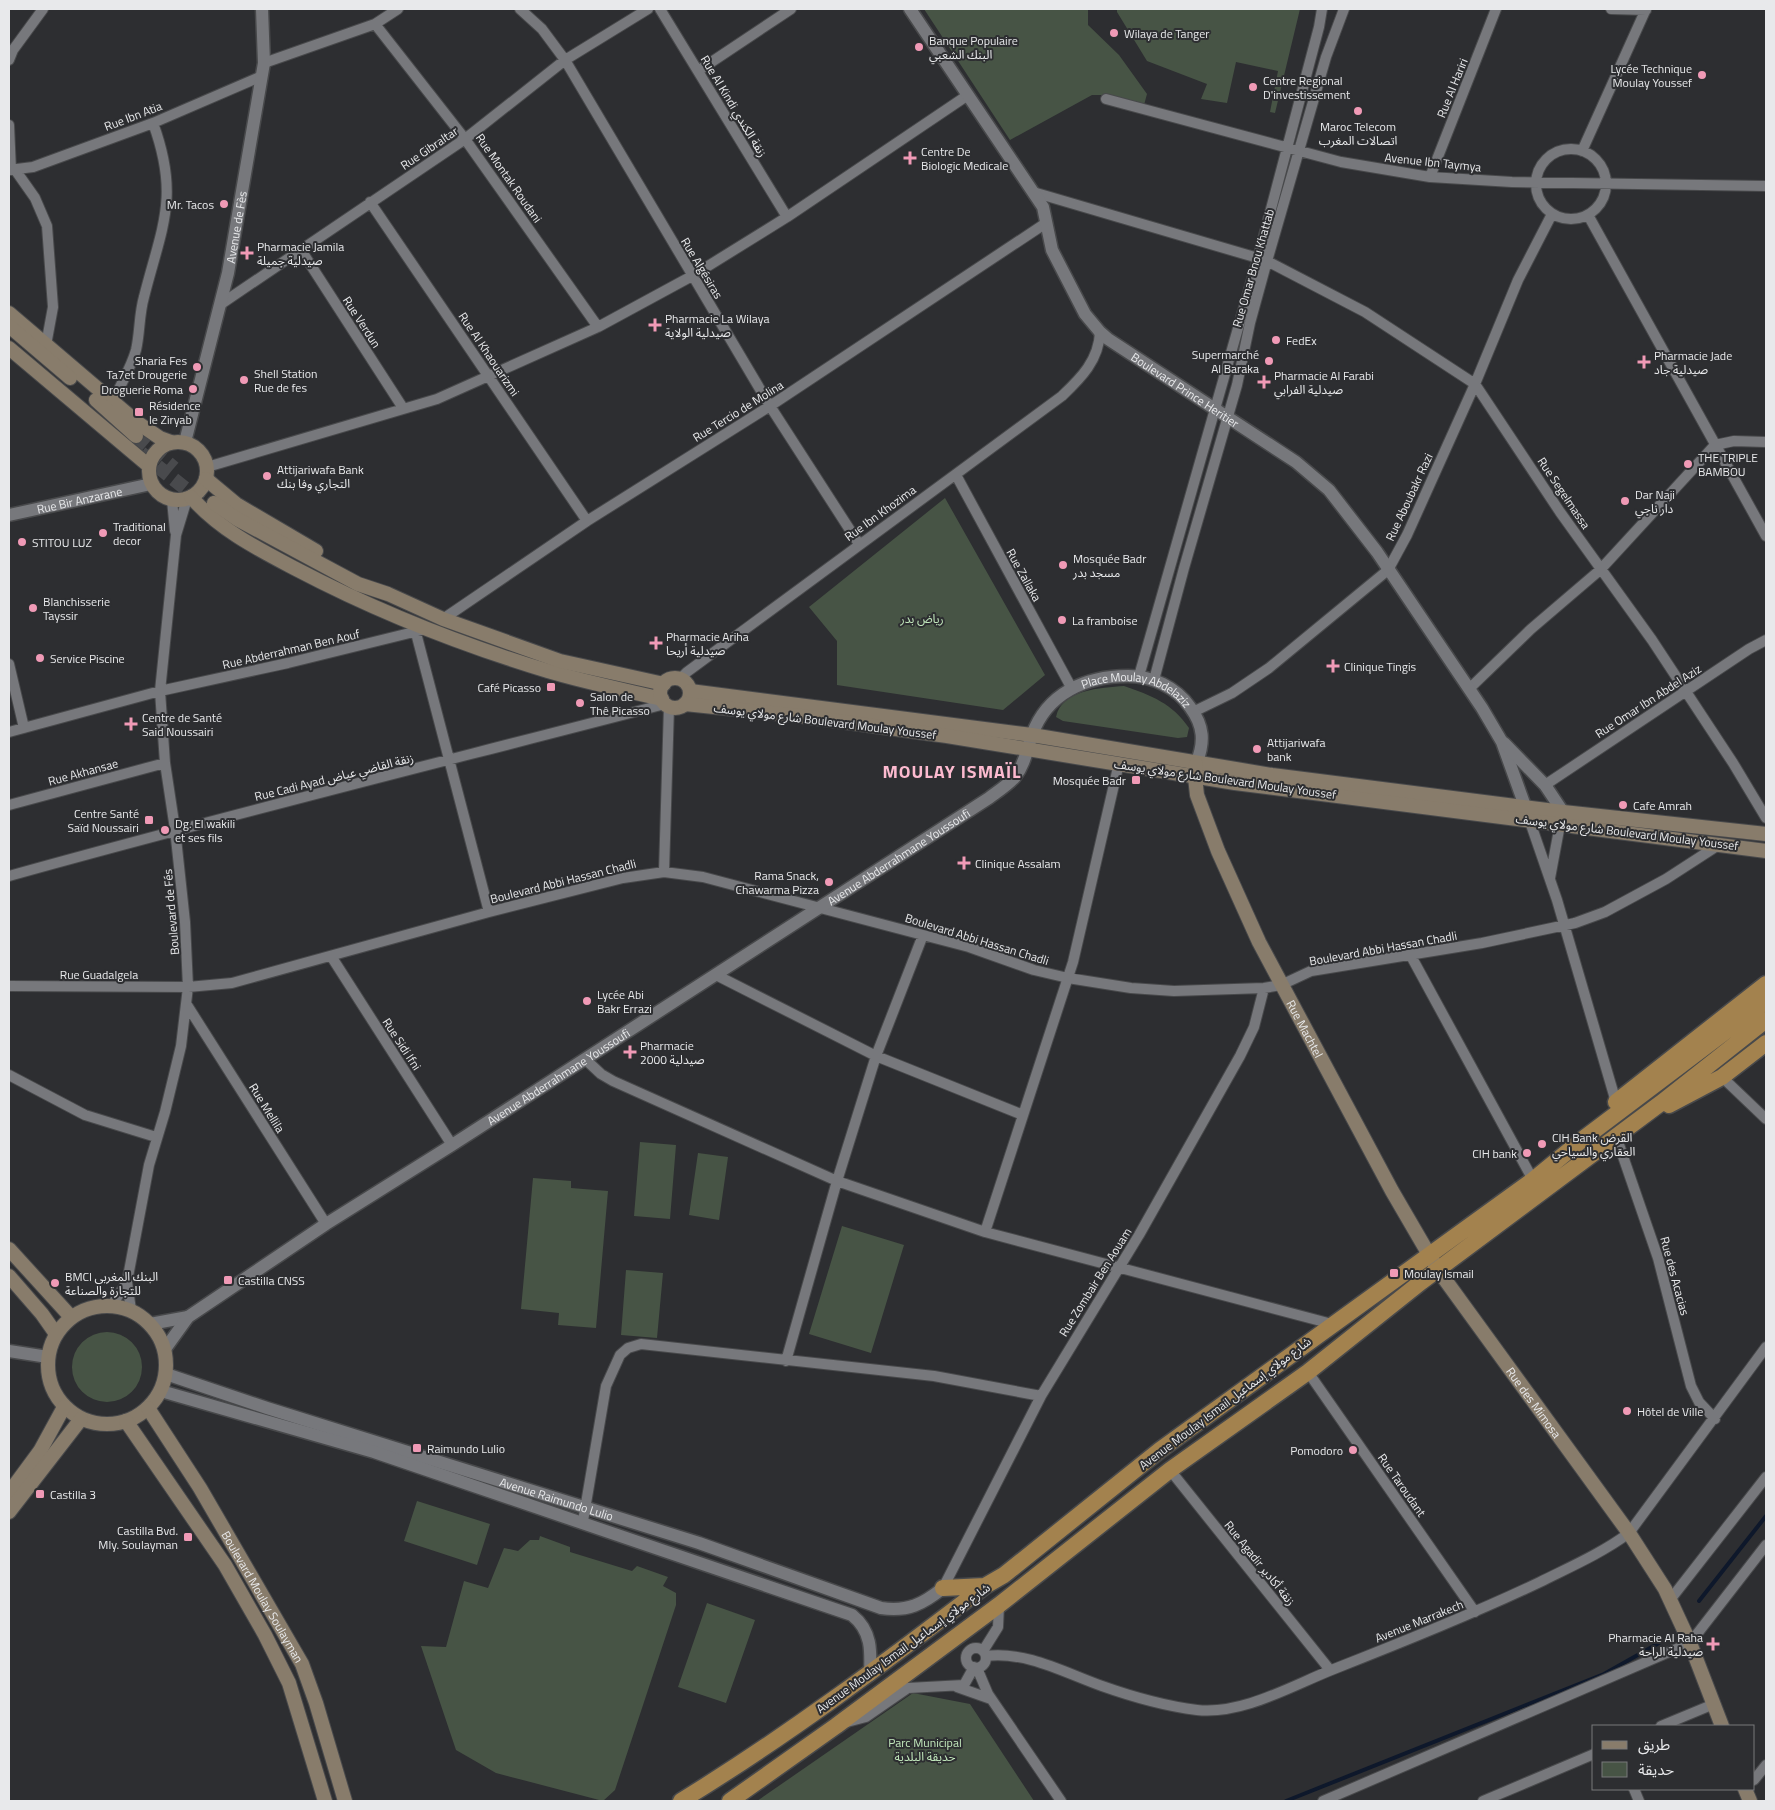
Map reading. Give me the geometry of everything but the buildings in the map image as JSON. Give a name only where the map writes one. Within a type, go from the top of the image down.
[{"type":"highway","points":[[1583,1139],[1603,1112],[1766,984]]},
{"type":"highway","name":"Avenue Moulay Ismail شارع مولاي إسماعيل","points":[[682,1801],[749,1760],[870,1675],[985,1586],[1004,1575],[1160,1450],[1533,1180],[1583,1139],[1766,1001]]},
{"type":"highway","name":"Avenue Moulay Ismail شارع مولاي إسماعيل","points":[[730,1801],[839,1724],[999,1605],[1170,1470],[1308,1372],[1438,1270],[1766,1020]]},
{"type":"highway","points":[[1641,1117],[1682,1099],[1722,1077],[1766,1043]]},
{"type":"highway","points":[[943,1588],[985,1586]]},
{"type":"main road","points":[[9,313],[152,433],[200,452],[207,473],[236,504],[388,594],[443,620],[560,661],[664,684]]},
{"type":"main road","points":[[9,326],[131,439],[9,336]]},
{"type":"main road","points":[[9,348],[148,466]]},
{"type":"main road","points":[[178,442],[156,451],[148,466],[151,484],[156,491],[172,500],[189,498],[203,487],[207,473]]},
{"type":"main road","points":[[189,498],[208,516],[250,545],[347,595],[380,608]]},
{"type":"main road","points":[[388,594],[358,584],[214,508],[232,526],[421,631],[548,671],[665,703],[676,708],[687,698],[687,684],[680,679],[670,679],[664,684],[660,691],[665,703]]},
{"type":"main road","name":"شارع مولاي يوسف Boulevard Moulay Youssef","points":[[687,698],[801,716],[1030,742],[1196,770],[1530,820],[1561,819],[1766,834]]},
{"type":"main road","name":"شارع مولاي يوسف Boulevard Moulay Youssef","points":[[1030,742],[1119,763],[1525,806],[1561,819],[1766,851]]},
{"type":"main road","name":"Rue Machtel","points":[[1196,770],[1197,795],[1209,830],[1259,942],[1438,1270]]},
{"type":"main road","points":[[9,1248],[71,1317]]},
{"type":"main road","name":"Rue des Mimosa","points":[[1438,1270],[1629,1533],[1670,1600],[1690,1643],[1722,1725]]},
{"type":"main road","points":[[9,1276],[42,1314],[56,1334]]},
{"type":"main road","points":[[97,1306],[112,1306],[131,1310],[150,1324],[159,1336],[165,1349],[166,1374],[161,1391],[148,1408],[126,1421],[111,1424],[96,1423],[81,1419],[64,1407],[54,1392],[48,1375],[48,1357],[56,1334],[71,1317],[97,1306]]},
{"type":"main road","points":[[9,1493],[40,1451],[64,1407]]},
{"type":"main road","name":"Boulevard Moulay Soulayman","points":[[148,1408],[200,1488],[302,1664],[316,1703],[345,1801]]},
{"type":"main road","points":[[9,1512],[81,1419]]},
{"type":"main road","name":"Boulevard Moulay Soulayman","points":[[126,1421],[224,1565],[265,1635],[289,1683],[325,1801]]},
{"type":"street","points":[[9,60],[13,50],[43,9]]},
{"type":"street","name":"Avenue de Fès","points":[[178,442],[221,304],[263,69],[262,9]]},
{"type":"street","name":"Rue Ibn Atia","points":[[12,170],[54,159],[153,123],[263,69],[374,24],[398,9]]},
{"type":"street","name":"Rue Algésiras","points":[[520,9],[542,29],[565,60],[770,406],[859,544]]},
{"type":"street","name":"Rue Gibraltar","points":[[221,304],[465,138],[565,60],[648,9]]},
{"type":"street","name":"Rue Al Kindi زنقة الكندي","points":[[660,9],[787,217]]},
{"type":"street","points":[[698,71],[791,9]]},
{"type":"street","name":"Boulevard Prince Heritier","points":[[910,9],[1042,207],[1052,250],[1085,314],[1100,332],[1310,472],[1329,490],[1388,570],[1469,689],[1502,742],[1525,806]]},
{"type":"street","name":"Rue Omar Bnou Khattab","points":[[1154,680],[1227,416],[1288,146],[1322,9]]},
{"type":"street","name":"Rue Omar Bnou Khattab","points":[[1140,676],[1215,408],[1262,259],[1300,150],[1326,57],[1344,9]]},
{"type":"street","name":"Rue Al Hariri","points":[[1430,177],[1496,9]]},
{"type":"street","points":[[1582,151],[1646,9],[1611,9]]},
{"type":"street","name":"Rue Montak Roudani","points":[[374,24],[465,138],[598,327]]},
{"type":"street","points":[[207,473],[403,408],[437,399],[598,327],[692,276],[787,217],[968,95]]},
{"type":"street","name":"Avenue Ibn Taymya","points":[[1106,99],[1366,167],[1430,177],[1606,184],[1766,186]]},
{"type":"street","points":[[113,402],[136,350],[143,301],[165,223],[168,183],[166,168],[153,123]]},
{"type":"street","points":[[9,125],[12,170],[35,198],[47,226],[53,306],[46,344]]},
{"type":"street","points":[[1563,150],[1582,151],[1593,157],[1600,165],[1606,184],[1601,202],[1588,215],[1576,219],[1564,219],[1552,214],[1540,201],[1536,182],[1538,171],[1552,154],[1563,150]]},
{"type":"street","name":"Rue Segelmassa","points":[[1033,192],[1262,259],[1365,312],[1476,384],[1600,570],[1617,588],[1734,763],[1766,818]]},
{"type":"street","name":"Rue Al Khaouarizmi","points":[[370,202],[587,521]]},
{"type":"street","name":"Rue Aboubakr Razi","points":[[1193,712],[1232,693],[1269,668],[1388,570],[1407,535],[1476,384],[1518,280],[1552,214]]},
{"type":"street","points":[[1588,215],[1766,536]]},
{"type":"street","name":"Rue Tercio de Molina","points":[[443,620],[587,521],[770,406],[1046,223]]},
{"type":"street","name":"Rue Verdun","points":[[301,250],[403,408]]},
{"type":"street","name":"Rue Ibn Khozima","points":[[680,679],[859,544],[1062,396],[1080,379],[1091,364],[1098,349],[1100,332]]},
{"type":"street","points":[[1469,689],[1531,630],[1600,570],[1715,445],[1734,441],[1766,442]]},
{"type":"street","name":"Rue Zallaka","points":[[956,474],[1071,687]]},
{"type":"street","name":"Rue Bir Anzarane","points":[[9,515],[151,484]]},
{"type":"street","name":"Boulevard de Fés","points":[[176,535],[189,498]]},
{"type":"street","name":"Boulevard de Fés","points":[[131,1310],[127,1282],[148,1165],[172,1085],[187,1004],[188,987],[185,922],[175,829],[165,763],[160,691],[176,535],[172,500]]},
{"type":"street","points":[[421,631],[448,761],[489,912]]},
{"type":"street","name":"Rue Abderrahman Ben Aouf","points":[[9,732],[160,691],[421,631]]},
{"type":"street","name":"Rue Omar Ibn Abdel Aziz","points":[[1545,786],[1749,649],[1766,640]]},
{"type":"street","points":[[9,664],[24,728]]},
{"type":"street","name":"Place Moulay Abdelaziz","points":[[1030,742],[1048,707],[1071,687],[1106,677],[1140,676],[1154,680],[1177,692],[1193,712],[1203,733],[1202,747],[1196,770]]},
{"type":"street","points":[[664,872],[665,703]]},
{"type":"street","name":"Rue Cadi Ayad زنقة القاضي عياض","points":[[9,876],[175,829],[448,761],[665,703]]},
{"type":"street","name":"Avenue Abderrahmane Youssoufi","points":[[165,1349],[188,1317],[326,1224],[452,1146],[958,820],[1016,776],[1030,742]]},
{"type":"street","name":"Boulevard Prince Heritier","points":[[1502,742],[1545,786],[1561,819]]},
{"type":"street","name":"Rue Akhansae","points":[[9,805],[165,763]]},
{"type":"street","points":[[986,1232],[1068,978],[1119,763]]},
{"type":"street","points":[[1525,806],[1550,879],[1616,1102]]},
{"type":"street","points":[[1550,879],[1561,819]]},
{"type":"street","name":"Boulevard Abbi Hassan Chadli","points":[[188,987],[232,983],[489,912],[623,878],[664,872],[703,877],[969,947],[1034,970],[1068,978],[1132,988],[1174,991],[1264,988],[1282,985],[1312,971],[1411,956],[1563,926],[1604,912],[1666,879],[1721,844]]},
{"type":"street","points":[[786,1361],[837,1182],[876,1056],[924,935]]},
{"type":"street","name":"Rue Sidi Ifni","points":[[331,956],[452,1146]]},
{"type":"street","points":[[1411,956],[1533,1180]]},
{"type":"street","points":[[716,975],[876,1056],[1023,1115]]},
{"type":"street","name":"Rue Guadalgela","points":[[9,986],[188,987]]},
{"type":"street","name":"Rue Zombair Ben Aouam","points":[[943,1588],[1041,1396],[1166,1189],[1240,1056],[1254,1027],[1264,988]]},
{"type":"street","name":"Rue Mellila","points":[[187,1004],[326,1224]]},
{"type":"street","points":[[585,1059],[601,1074],[613,1081],[837,1182],[986,1232],[1116,1269],[1332,1324]]},
{"type":"street","points":[[9,1075],[85,1115],[156,1137]]},
{"type":"street","points":[[1722,1077],[1766,1119]]},
{"type":"street","name":"Rue des Acacias","points":[[1616,1136],[1658,1258],[1691,1386],[1699,1402],[1714,1419]]},
{"type":"street","name":"Boulevard de Fés","points":[[112,1306],[127,1282]]},
{"type":"street","name":"Avenue Abderrahmane Youssoufi","points":[[150,1324],[188,1317]]},
{"type":"street","points":[[583,1522],[606,1386],[614,1364],[628,1348],[642,1344],[934,1376],[1041,1396]]},
{"type":"street","name":"Avenue Marrakech","points":[[985,1654],[1015,1655],[1145,1700],[1200,1710],[1230,1707],[1263,1699],[1475,1612],[1616,1543],[1629,1533],[1766,1347]]},
{"type":"street","points":[[9,1351],[48,1357]]},
{"type":"street","name":"Rue Taroudant","points":[[1308,1372],[1475,1612]]},
{"type":"street","name":"Avenue Raimundo Lulio","points":[[166,1374],[267,1408],[699,1543],[881,1608],[903,1610],[914,1607],[943,1588]]},
{"type":"street","name":"Avenue Raimundo Lulio","points":[[161,1391],[374,1452],[852,1615],[860,1621],[868,1633],[871,1654],[870,1675]]},
{"type":"street","name":"Rue Agadir زنقة أكادير","points":[[1170,1470],[1330,1670]]},
{"type":"street","points":[[1670,1600],[1766,1477]]},
{"type":"street","points":[[1322,1801],[1690,1643],[1766,1545]]},
{"type":"street","points":[[957,1687],[964,1685],[976,1668],[985,1662],[985,1654],[998,1627],[999,1605]]},
{"type":"street","points":[[985,1654],[977,1648],[968,1652],[967,1661],[976,1668],[992,1699],[1061,1801]]},
{"type":"street","points":[[839,1724],[866,1717],[908,1688],[928,1686],[957,1687],[992,1699]]},
{"type":"street","points":[[1663,1725],[1714,1704]]},
{"type":"street","points":[[1483,1801],[1592,1755]]},
{"type":"street","points":[[1755,1780],[1766,1764]]},
{"type":"green space","points":[[924,9],[1088,9],[1088,25],[1119,55],[1147,94],[1144,105],[1109,95],[1092,95],[1010,140]]},
{"type":"green space","points":[[1117,9],[1300,9],[1275,113],[1270,112],[1278,71],[1236,62],[1227,103],[1201,99],[1207,84],[1147,61]]},
{"type":"green space","name":"رياض بدر","points":[[945,498],[1045,675],[1003,710],[837,685],[837,641],[809,607]]},
{"type":"green space","points":[[1124,686],[1161,701],[1169,707],[1189,728],[1187,737],[1178,738],[1063,721],[1056,717],[1060,708],[1074,695],[1094,689]]},
{"type":"green space","points":[[640,1142],[676,1145],[670,1219],[634,1216]]},
{"type":"green space","points":[[698,1153],[728,1157],[719,1220],[689,1215]]},
{"type":"green space","points":[[533,1178],[571,1181],[571,1188],[608,1191],[596,1328],[558,1325],[559,1313],[521,1309]]},
{"type":"green space","points":[[842,1226],[904,1245],[871,1353],[809,1334]]},
{"type":"green space","points":[[626,1270],[663,1273],[657,1338],[621,1335]]},
{"type":"green space","points":[[107,1332],[120,1335],[132,1342],[139,1354],[142,1367],[139,1380],[132,1392],[120,1399],[107,1402],[94,1399],[82,1392],[75,1380],[72,1367],[75,1354],[82,1342],[94,1335]]},
{"type":"green space","points":[[417,1501],[490,1524],[477,1565],[404,1541]]},
{"type":"green space","points":[[540,1536],[570,1547],[570,1552],[632,1571],[637,1566],[668,1577],[663,1586],[676,1593],[676,1605],[615,1790],[603,1801],[496,1773],[456,1750],[421,1646],[446,1647],[464,1581],[488,1588],[504,1548],[518,1551],[530,1540],[539,1540]]},
{"type":"green space","points":[[707,1603],[755,1620],[726,1703],[678,1687]]},
{"type":"green space","name":"Parc Municipal حديقة البلدية","points":[[913,1693],[970,1704],[1034,1801],[757,1801]]},
{"type":"waterway","points":[[1699,1601],[1766,1516]]},
{"type":"waterway","points":[[1286,1801],[1604,1674],[1659,1643]]},
{"type":"tunnel","points":[[136,436],[174,468]]},
{"type":"tunnel","points":[[141,453],[202,502]]},
{"type":"place","name":"Wilaya de Tanger","points":[[1114,33]]},
{"type":"place","name":"Banque Populaire البنك الشعبي","points":[[919,47]]},
{"type":"place","name":"Lycée Technique Moulay Youssef","points":[[1702,75]]},
{"type":"place","name":"Centre Regional D'investissement","points":[[1253,87]]},
{"type":"place","name":"Maroc Telecom اتصالات المغرب","points":[[1358,111]]},
{"type":"place","name":"Centre De Biologic Medicale","points":[[910,158]]},
{"type":"place","name":"Mr. Tacos","points":[[224,204]]},
{"type":"place","name":"Pharmacie Jamila صيدلية جميلة","points":[[247,253]]},
{"type":"place","name":"Pharmacie La Wilaya صيدلية الولاية","points":[[655,325]]},
{"type":"place","name":"FedEx","points":[[1276,340]]},
{"type":"place","name":"Supermarché Al Baraka","points":[[1269,361]]},
{"type":"place","name":"Pharmacie Jade صيدلية جاد","points":[[1644,362]]},
{"type":"place","name":"Sharia Fes Ta7et Drougerie","points":[[197,367]]},
{"type":"place","name":"Shell Station Rue de fes","points":[[244,380]]},
{"type":"place","name":"Pharmacie Al Farabi صيدلية الفرابي","points":[[1264,382]]},
{"type":"place","name":"Droguerie Roma","points":[[193,389]]},
{"type":"place","name":"Résidence le Ziryab","points":[[139,412]]},
{"type":"place","name":"THE TRIPLE BAMBOU","points":[[1688,464]]},
{"type":"place","name":"Attijariwafa Bank التجاري وفا بنك","points":[[267,476]]},
{"type":"place","name":"Dar Naji دار ناجي","points":[[1625,501]]},
{"type":"place","name":"Traditional decor","points":[[103,533]]},
{"type":"place","name":"STITOU LUZ","points":[[22,542]]},
{"type":"place","name":"Mosquée Badr مسجد بدر","points":[[1063,565]]},
{"type":"place","name":"Blanchisserie Tayssir","points":[[33,608]]},
{"type":"place","name":"La framboise","points":[[1062,620]]},
{"type":"place","name":"Pharmacie Ariha صيدلية أريحا","points":[[656,643]]},
{"type":"place","name":"Service Piscine","points":[[40,658]]},
{"type":"place","name":"Clinique Tingis","points":[[1333,666]]},
{"type":"place","name":"Café Picasso","points":[[551,687]]},
{"type":"place","name":"Salon de Thê Picasso","points":[[580,703]]},
{"type":"place","name":"Centre de Santé Said Noussairi","points":[[131,724]]},
{"type":"place","name":"Attijariwafa bank","points":[[1257,749]]},
{"type":"place","name":"Mosquée Badr","points":[[1136,780]]},
{"type":"place","name":"Cafe Amrah","points":[[1623,805]]},
{"type":"place","name":"Centre Santé Saïd Noussairi","points":[[149,820]]},
{"type":"place","name":"Dg. El wakili et ses fils","points":[[165,830]]},
{"type":"place","name":"Clinique Assalam","points":[[964,863]]},
{"type":"place","name":"Rama Snack, Chawarma Pizza","points":[[829,882]]},
{"type":"place","name":"Lycée Abi Bakr Errazi","points":[[587,1001]]},
{"type":"place","name":"Pharmacie 2000 صيدلية","points":[[630,1052]]},
{"type":"place","name":"CIH Bank القرض العقاري والسياحي","points":[[1542,1144]]},
{"type":"place","name":"CIH bank","points":[[1527,1153]]},
{"type":"place","name":"Moulay Ismail","points":[[1394,1273]]},
{"type":"place","name":"Castilla CNSS","points":[[228,1280]]},
{"type":"place","name":"BMCI البنك المغربي للتجارة والصناعة","points":[[55,1283]]},
{"type":"place","name":"Hôtel de Ville","points":[[1627,1411]]},
{"type":"place","name":"Raimundo Lulio","points":[[417,1448]]},
{"type":"place","name":"Pomodoro","points":[[1353,1450]]},
{"type":"place","name":"Castilla 3","points":[[40,1494]]},
{"type":"place","name":"Castilla Bvd. Mly. Soulayman","points":[[188,1537]]},
{"type":"place","name":"Pharmacie Al Raha صيدلية الراحة","points":[[1713,1644]]},
{"type":"district","name":"MOULAY ISMAÏL","points":[[952,771]]}]
